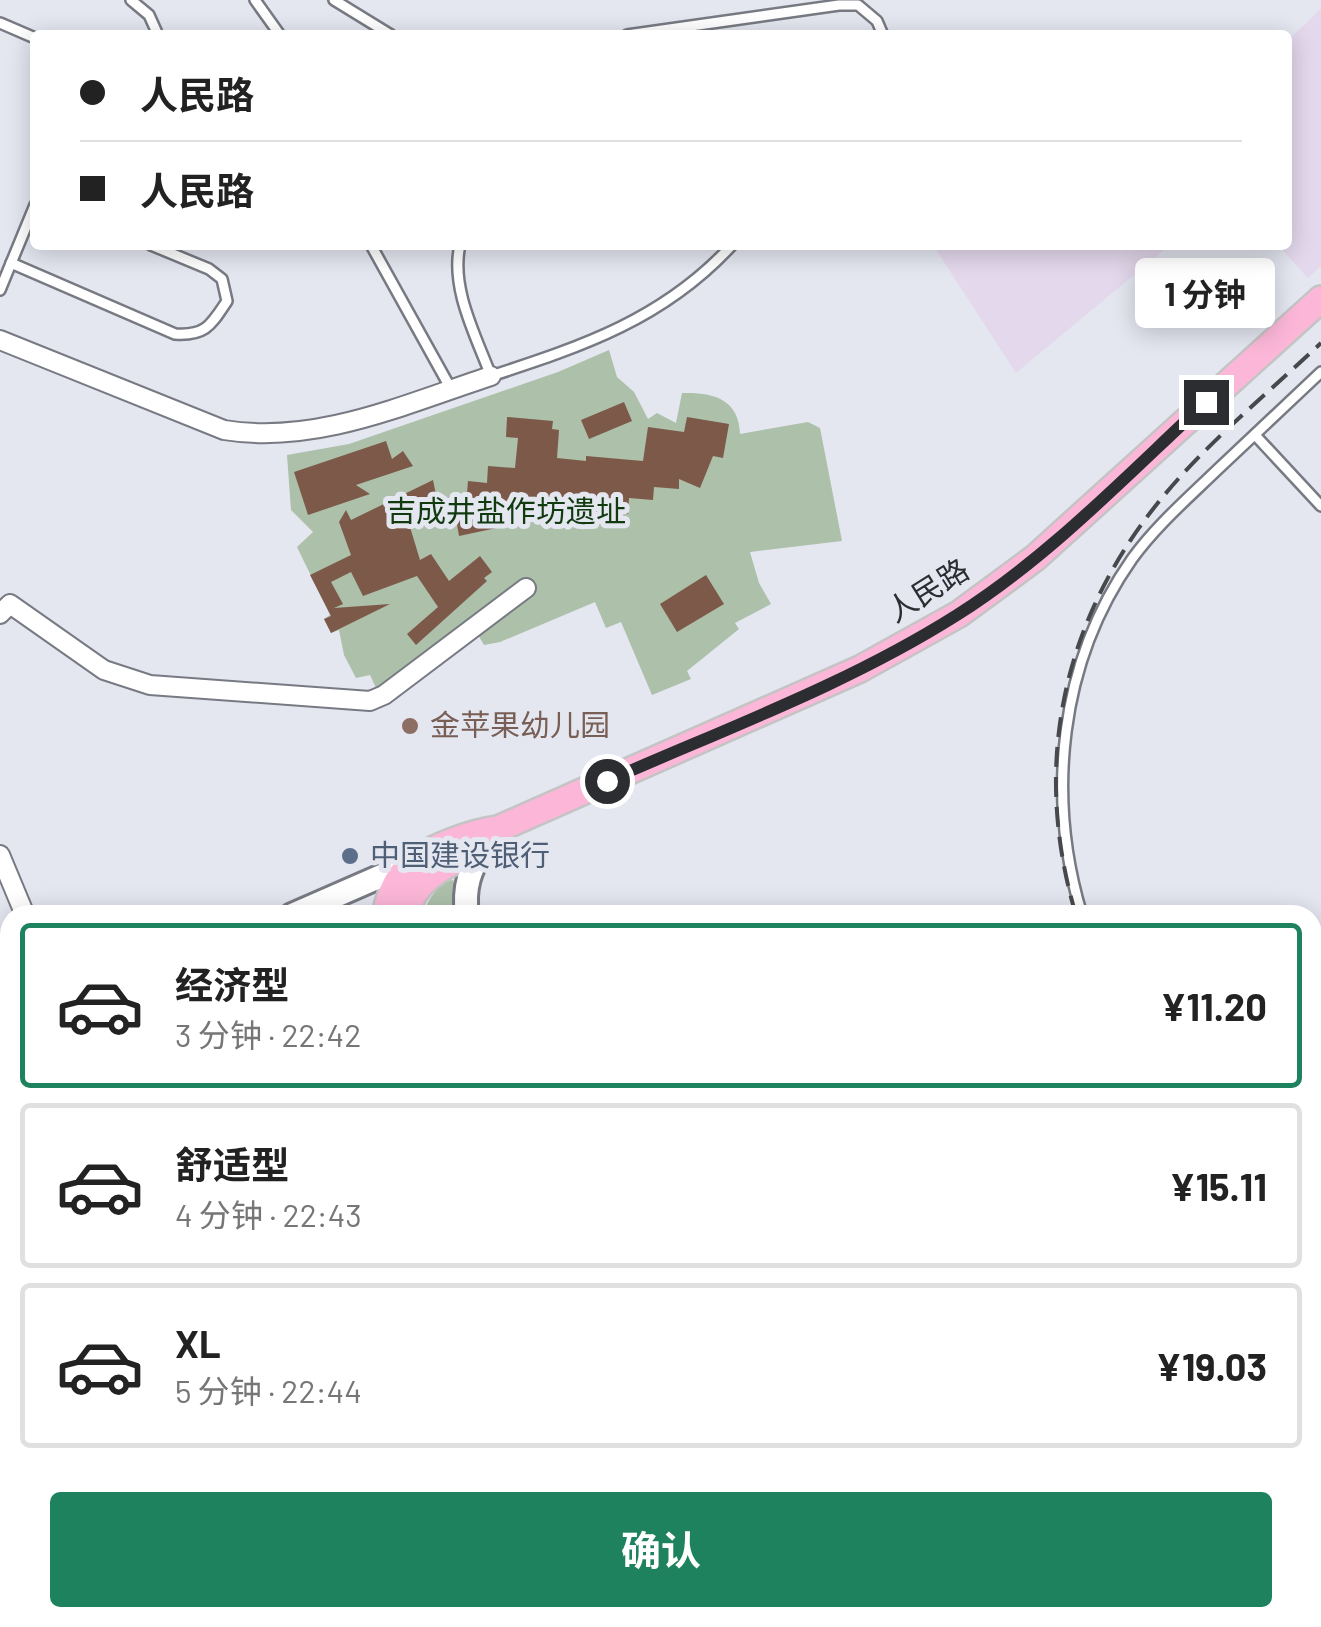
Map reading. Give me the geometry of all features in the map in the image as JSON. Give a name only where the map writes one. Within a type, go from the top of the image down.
[{"type":"main road","name":"人民路","points":[[491,837],[860,670],[959,614],[1035,558],[1321,298]]},
{"type":"main road","points":[[315,905],[475,832],[491,837]]},
{"type":"main road","points":[[409,905],[418,886],[491,837]]},
{"type":"main road","points":[[466,905],[464,892],[470,871],[491,837]]},
{"type":"main road","points":[[389,905],[396,884],[411,863]]},
{"type":"street","points":[[0,340],[224,430],[252,435],[291,434],[339,426],[491,376]]},
{"type":"street","points":[[3,604],[104,670],[150,685],[370,701],[384,695],[526,588]]},
{"type":"street","points":[[0,855],[21,905]]},
{"type":"lane","points":[[131,0],[149,15],[156,30]]},
{"type":"lane","points":[[256,0],[277,30]]},
{"type":"lane","points":[[334,0],[383,30]]},
{"type":"lane","points":[[666,30],[858,5],[877,21],[881,30]]},
{"type":"lane","points":[[0,23],[30,36]]},
{"type":"lane","points":[[0,290],[30,217]]},
{"type":"lane","points":[[11,264],[175,334],[195,335],[211,325],[227,301],[222,280],[209,269],[163,250]]},
{"type":"lane","points":[[374,250],[451,389]]},
{"type":"lane","points":[[459,250],[462,298],[491,376],[590,344],[650,313],[726,250]]},
{"type":"lane","points":[[1080,905],[1067,854],[1061,805],[1062,756],[1070,697],[1111,594],[1133,558],[1177,508],[1321,372]]},
{"type":"lane","points":[[1254,435],[1321,506]]},
{"type":"shaded area","points":[[1321,9],[1321,266],[1308,278],[1283,250],[1292,250],[1292,36]]},
{"type":"shaded area","points":[[936,250],[1164,250],[1016,373]]},
{"type":"green space","name":"吉成井盐作坊遗址","points":[[609,350],[617,377],[634,392],[648,419],[657,413],[676,423],[682,393],[693,393],[714,396],[729,405],[740,434],[808,422],[820,428],[842,541],[750,552],[759,583],[771,604],[735,623],[739,629],[687,671],[691,679],[652,695],[621,622],[606,628],[595,602],[500,642],[484,645],[474,628],[377,690],[370,675],[356,678],[344,655],[339,630],[331,633],[324,619],[330,615],[297,547],[313,532],[291,510],[287,455],[349,444],[558,372]]},
{"type":"green space","points":[[453,880],[459,905],[427,905],[438,889]]},
{"type":"building","points":[[624,402],[632,421],[589,439],[581,420]]},
{"type":"building","points":[[507,417],[553,421],[552,429],[559,430],[557,458],[586,461],[586,456],[643,461],[648,427],[684,432],[687,417],[729,424],[723,458],[713,456],[700,488],[679,479],[679,489],[654,487],[653,500],[629,498],[628,514],[502,508],[506,526],[459,536],[456,518],[465,517],[468,481],[487,483],[488,466],[515,468],[518,438],[506,437]]},
{"type":"building","points":[[386,441],[392,459],[403,451],[413,466],[356,485],[370,494],[308,515],[294,472]]},
{"type":"building","points":[[433,480],[441,520],[410,527],[420,560],[431,554],[449,581],[480,556],[492,572],[484,578],[487,581],[416,645],[407,634],[438,607],[417,576],[363,596],[351,572],[331,582],[343,604],[334,608],[390,604],[331,633],[324,619],[331,616],[310,575],[351,555],[339,522],[346,510],[351,520]]},
{"type":"building","points":[[706,575],[724,604],[677,632],[660,604]]},
{"type":"railway","points":[[1074,905],[1063,860],[1057,806],[1057,752],[1064,699],[1078,648],[1098,598],[1124,550],[1175,482],[1321,343]]},
{"type":"place","name":"金苹果幼儿园","points":[[410,726]]},
{"type":"place","name":"中国建设银行","points":[[350,856]]},
{"type":"route","points":[[607,781],[860,670],[959,614],[1035,558],[1206,402]]}]
